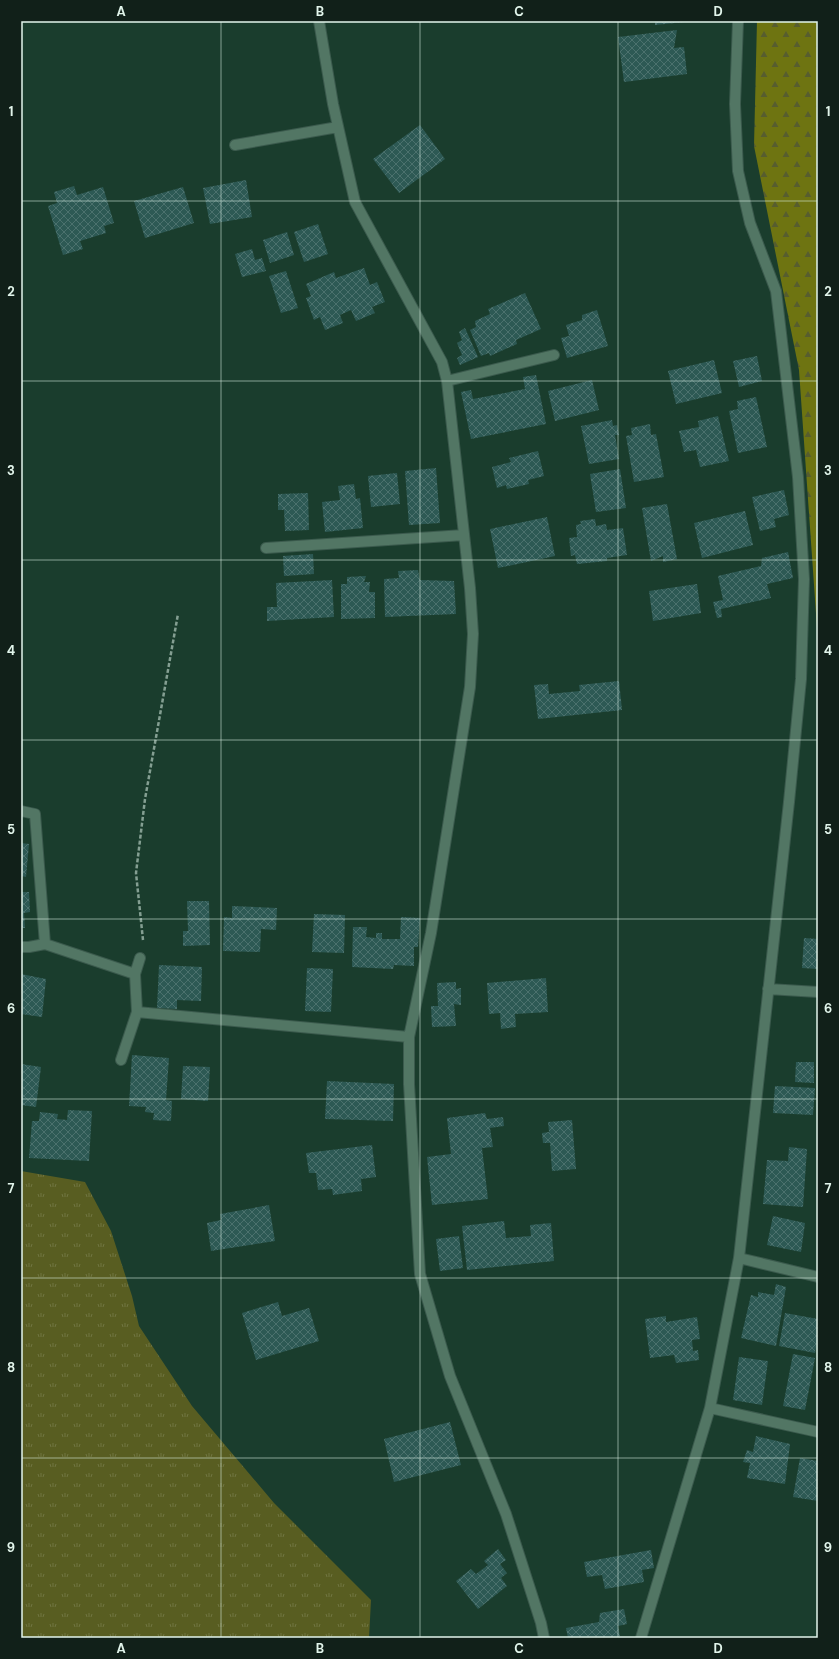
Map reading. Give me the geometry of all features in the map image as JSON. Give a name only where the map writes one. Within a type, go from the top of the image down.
[{"type":"street","points":[[319,21],[338,127],[355,202],[442,362],[447,380],[470,588],[473,634],[470,687],[431,933],[408,1037],[409,1084],[420,1274],[450,1376],[506,1514],[541,1623],[544,1638]]},
{"type":"street","points":[[641,1638],[710,1408],[739,1258],[753,1142],[801,679],[804,579],[798,477],[776,291],[750,223],[738,171],[735,104],[738,21]]},
{"type":"street","points":[[235,144],[338,127]]},
{"type":"street","points":[[447,380],[554,355]]},
{"type":"street","points":[[266,548],[464,535]]},
{"type":"street","points":[[21,811],[34,814],[45,944]]},
{"type":"street","points":[[21,947],[45,944],[135,974]]},
{"type":"street","points":[[121,1060],[137,1012],[135,974],[140,958]]},
{"type":"street","points":[[768,989],[818,992]]},
{"type":"street","points":[[137,1012],[408,1037]]},
{"type":"street","points":[[739,1258],[818,1277]]},
{"type":"street","points":[[710,1408],[818,1432]]},
{"type":"path","points":[[140,958],[143,941],[136,873],[146,791],[178,614]]},
{"type":"green space","points":[[757,21],[818,21],[818,642],[799,370],[754,146]]},
{"type":"green space","points":[[21,1171],[85,1182],[111,1231],[132,1296],[139,1326],[192,1406],[274,1503],[371,1600],[369,1638],[21,1638]]},
{"type":"building","points":[[655,21],[685,21],[685,22],[655,25]]},
{"type":"building","points":[[677,30],[674,48],[684,47],[687,74],[624,82],[618,37]]},
{"type":"building","points":[[420,125],[445,159],[399,193],[373,159]]},
{"type":"building","points":[[246,180],[252,217],[210,224],[203,188]]},
{"type":"building","points":[[74,186],[77,195],[103,187],[114,223],[104,226],[106,233],[80,241],[83,249],[63,255],[48,206],[57,203],[54,192]]},
{"type":"building","points":[[183,187],[194,223],[145,238],[134,201]]},
{"type":"building","points":[[318,224],[328,254],[304,262],[294,232]]},
{"type":"building","points":[[287,232],[294,255],[270,263],[263,240]]},
{"type":"building","points":[[252,249],[255,260],[262,258],[266,271],[242,277],[235,254]]},
{"type":"building","points":[[364,268],[370,285],[377,282],[385,302],[372,307],[375,313],[356,321],[351,310],[340,315],[343,323],[325,330],[320,317],[314,320],[306,298],[311,296],[306,284],[334,272],[336,278]]},
{"type":"building","points":[[286,271],[298,308],[281,313],[269,276]]},
{"type":"building","points":[[525,293],[541,329],[516,340],[517,344],[490,356],[489,353],[481,356],[470,330],[476,327],[475,321],[490,314],[488,309]]},
{"type":"building","points":[[597,310],[608,346],[567,358],[561,338],[569,336],[566,325],[582,320],[582,315]]},
{"type":"building","points":[[465,328],[478,357],[460,365],[457,358],[462,355],[457,343],[462,340],[459,332]]},
{"type":"building","points":[[757,356],[762,381],[739,387],[733,361]]},
{"type":"building","points":[[714,360],[722,393],[676,404],[668,371]]},
{"type":"building","points":[[536,375],[546,424],[471,439],[461,392],[471,390],[473,399],[525,389],[523,377]]},
{"type":"building","points":[[592,380],[599,410],[555,421],[548,391]]},
{"type":"building","points":[[756,397],[767,447],[738,453],[729,411],[738,409],[737,401]]},
{"type":"building","points":[[718,416],[729,461],[700,467],[696,450],[684,452],[679,431],[699,427],[698,421]]},
{"type":"building","points":[[612,420],[613,426],[617,425],[619,435],[615,435],[619,459],[589,464],[581,426]]},
{"type":"building","points":[[650,424],[651,435],[656,434],[664,477],[634,482],[626,436],[632,435],[631,428]]},
{"type":"building","points":[[538,451],[544,476],[528,480],[529,484],[507,489],[506,485],[497,488],[492,467],[511,462],[509,458]]},
{"type":"building","points":[[436,468],[440,523],[409,525],[405,471]]},
{"type":"building","points":[[620,469],[626,508],[596,512],[590,474]]},
{"type":"building","points":[[397,473],[400,504],[371,507],[368,476]]},
{"type":"building","points":[[354,484],[356,499],[360,498],[363,528],[325,532],[322,502],[340,500],[338,486]]},
{"type":"building","points":[[784,490],[789,515],[774,519],[776,527],[760,531],[752,497]]},
{"type":"building","points":[[308,493],[309,530],[285,531],[284,510],[278,510],[278,494]]},
{"type":"building","points":[[667,504],[677,559],[663,562],[663,556],[651,561],[642,508]]},
{"type":"building","points":[[745,511],[753,545],[702,558],[694,523]]},
{"type":"building","points":[[547,517],[555,556],[498,568],[490,529]]},
{"type":"building","points":[[595,519],[596,526],[606,524],[607,530],[623,528],[627,555],[607,558],[607,561],[577,564],[575,555],[571,556],[569,538],[577,537],[576,525],[581,524],[580,521]]},
{"type":"building","points":[[788,552],[793,578],[767,584],[771,598],[721,609],[722,617],[717,618],[713,602],[723,600],[718,576],[761,566],[762,558]]},
{"type":"building","points":[[313,554],[314,574],[284,576],[283,556]]},
{"type":"building","points":[[418,570],[420,580],[454,581],[456,614],[385,617],[384,579],[399,578],[398,571]]},
{"type":"building","points":[[366,576],[364,582],[370,582],[369,592],[375,592],[375,618],[341,619],[341,584],[347,584],[347,577]]},
{"type":"building","points":[[332,580],[334,617],[267,621],[267,607],[277,607],[276,583]]},
{"type":"building","points":[[697,584],[701,613],[653,621],[649,591]]},
{"type":"building","points":[[619,681],[622,710],[538,719],[534,685],[548,684],[549,694],[580,691],[579,685]]},
{"type":"building","points":[[21,843],[29,844],[26,877],[21,876]]},
{"type":"building","points":[[21,892],[29,892],[30,912],[24,913],[25,928],[21,928]]},
{"type":"building","points":[[187,901],[209,901],[210,945],[183,946],[183,931],[188,931]]},
{"type":"building","points":[[232,906],[277,908],[276,930],[261,929],[260,952],[223,951],[224,917],[232,918]]},
{"type":"building","points":[[314,914],[345,915],[344,953],[312,952]]},
{"type":"building","points":[[401,917],[420,918],[418,947],[414,947],[414,966],[394,965],[393,969],[352,967],[353,927],[367,927],[366,937],[376,938],[376,933],[382,933],[382,939],[400,939]]},
{"type":"building","points":[[804,938],[818,939],[818,969],[802,968]]},
{"type":"building","points":[[159,965],[202,967],[201,1001],[177,1000],[177,1009],[157,1008]]},
{"type":"building","points":[[307,968],[333,969],[331,1012],[305,1011]]},
{"type":"building","points":[[21,974],[46,979],[42,1017],[21,1014]]},
{"type":"building","points":[[546,978],[548,1012],[515,1014],[516,1027],[501,1029],[500,1013],[489,1014],[487,983]]},
{"type":"building","points":[[456,982],[456,989],[461,988],[461,1005],[454,1004],[456,1026],[432,1027],[431,1006],[438,1006],[437,983]]},
{"type":"building","points":[[132,1055],[169,1058],[166,1100],[172,1101],[171,1121],[153,1120],[154,1113],[145,1112],[146,1107],[129,1106]]},
{"type":"building","points":[[796,1062],[814,1062],[814,1083],[795,1082]]},
{"type":"building","points":[[21,1064],[41,1067],[36,1107],[21,1105]]},
{"type":"building","points":[[183,1066],[210,1067],[208,1101],[181,1099]]},
{"type":"building","points":[[327,1081],[394,1084],[393,1121],[325,1119]]},
{"type":"building","points":[[775,1086],[815,1088],[813,1115],[773,1113]]},
{"type":"building","points":[[68,1110],[92,1111],[89,1161],[29,1158],[32,1121],[39,1121],[40,1112],[58,1114],[57,1119],[67,1120]]},
{"type":"building","points":[[485,1113],[487,1119],[503,1117],[504,1126],[490,1128],[493,1147],[482,1148],[488,1199],[432,1205],[427,1157],[451,1154],[447,1118]]},
{"type":"building","points":[[572,1120],[576,1169],[552,1171],[550,1143],[543,1143],[542,1133],[549,1132],[548,1122]]},
{"type":"building","points":[[372,1145],[376,1177],[361,1179],[362,1191],[333,1195],[332,1189],[318,1190],[316,1173],[309,1173],[306,1153]]},
{"type":"building","points":[[789,1147],[807,1149],[803,1207],[763,1204],[767,1160],[788,1161]]},
{"type":"building","points":[[269,1205],[275,1241],[211,1251],[207,1223],[221,1220],[220,1214]]},
{"type":"building","points":[[773,1216],[805,1223],[801,1252],[767,1245]]},
{"type":"building","points":[[504,1221],[506,1238],[531,1236],[530,1225],[551,1223],[554,1261],[467,1270],[462,1226]]},
{"type":"building","points":[[459,1236],[463,1268],[440,1271],[436,1239]]},
{"type":"building","points":[[776,1284],[786,1287],[776,1346],[741,1338],[751,1295],[758,1297],[758,1292],[774,1295]]},
{"type":"building","points":[[278,1302],[282,1316],[309,1308],[319,1341],[256,1360],[242,1313]]},
{"type":"building","points":[[785,1313],[818,1319],[818,1335],[815,1353],[779,1346]]},
{"type":"building","points":[[666,1316],[666,1322],[697,1317],[700,1339],[692,1340],[693,1351],[698,1350],[699,1360],[676,1363],[674,1355],[650,1358],[645,1319]]},
{"type":"building","points":[[793,1354],[815,1358],[805,1410],[783,1406]]},
{"type":"building","points":[[739,1357],[768,1361],[762,1405],[733,1400]]},
{"type":"building","points":[[450,1422],[461,1465],[394,1482],[384,1439]]},
{"type":"building","points":[[756,1436],[790,1444],[785,1484],[747,1478],[750,1463],[743,1462],[747,1450],[753,1452]]},
{"type":"building","points":[[800,1458],[818,1461],[818,1501],[793,1497]]},
{"type":"building","points":[[498,1549],[506,1560],[500,1564],[507,1573],[501,1578],[507,1586],[478,1609],[456,1581],[471,1569],[476,1574],[488,1565],[484,1561]]},
{"type":"building","points":[[651,1550],[654,1568],[642,1570],[644,1582],[605,1589],[602,1575],[587,1577],[584,1562]]},
{"type":"building","points":[[624,1609],[627,1624],[618,1626],[620,1636],[612,1638],[568,1638],[566,1628],[599,1622],[600,1613]]}]
